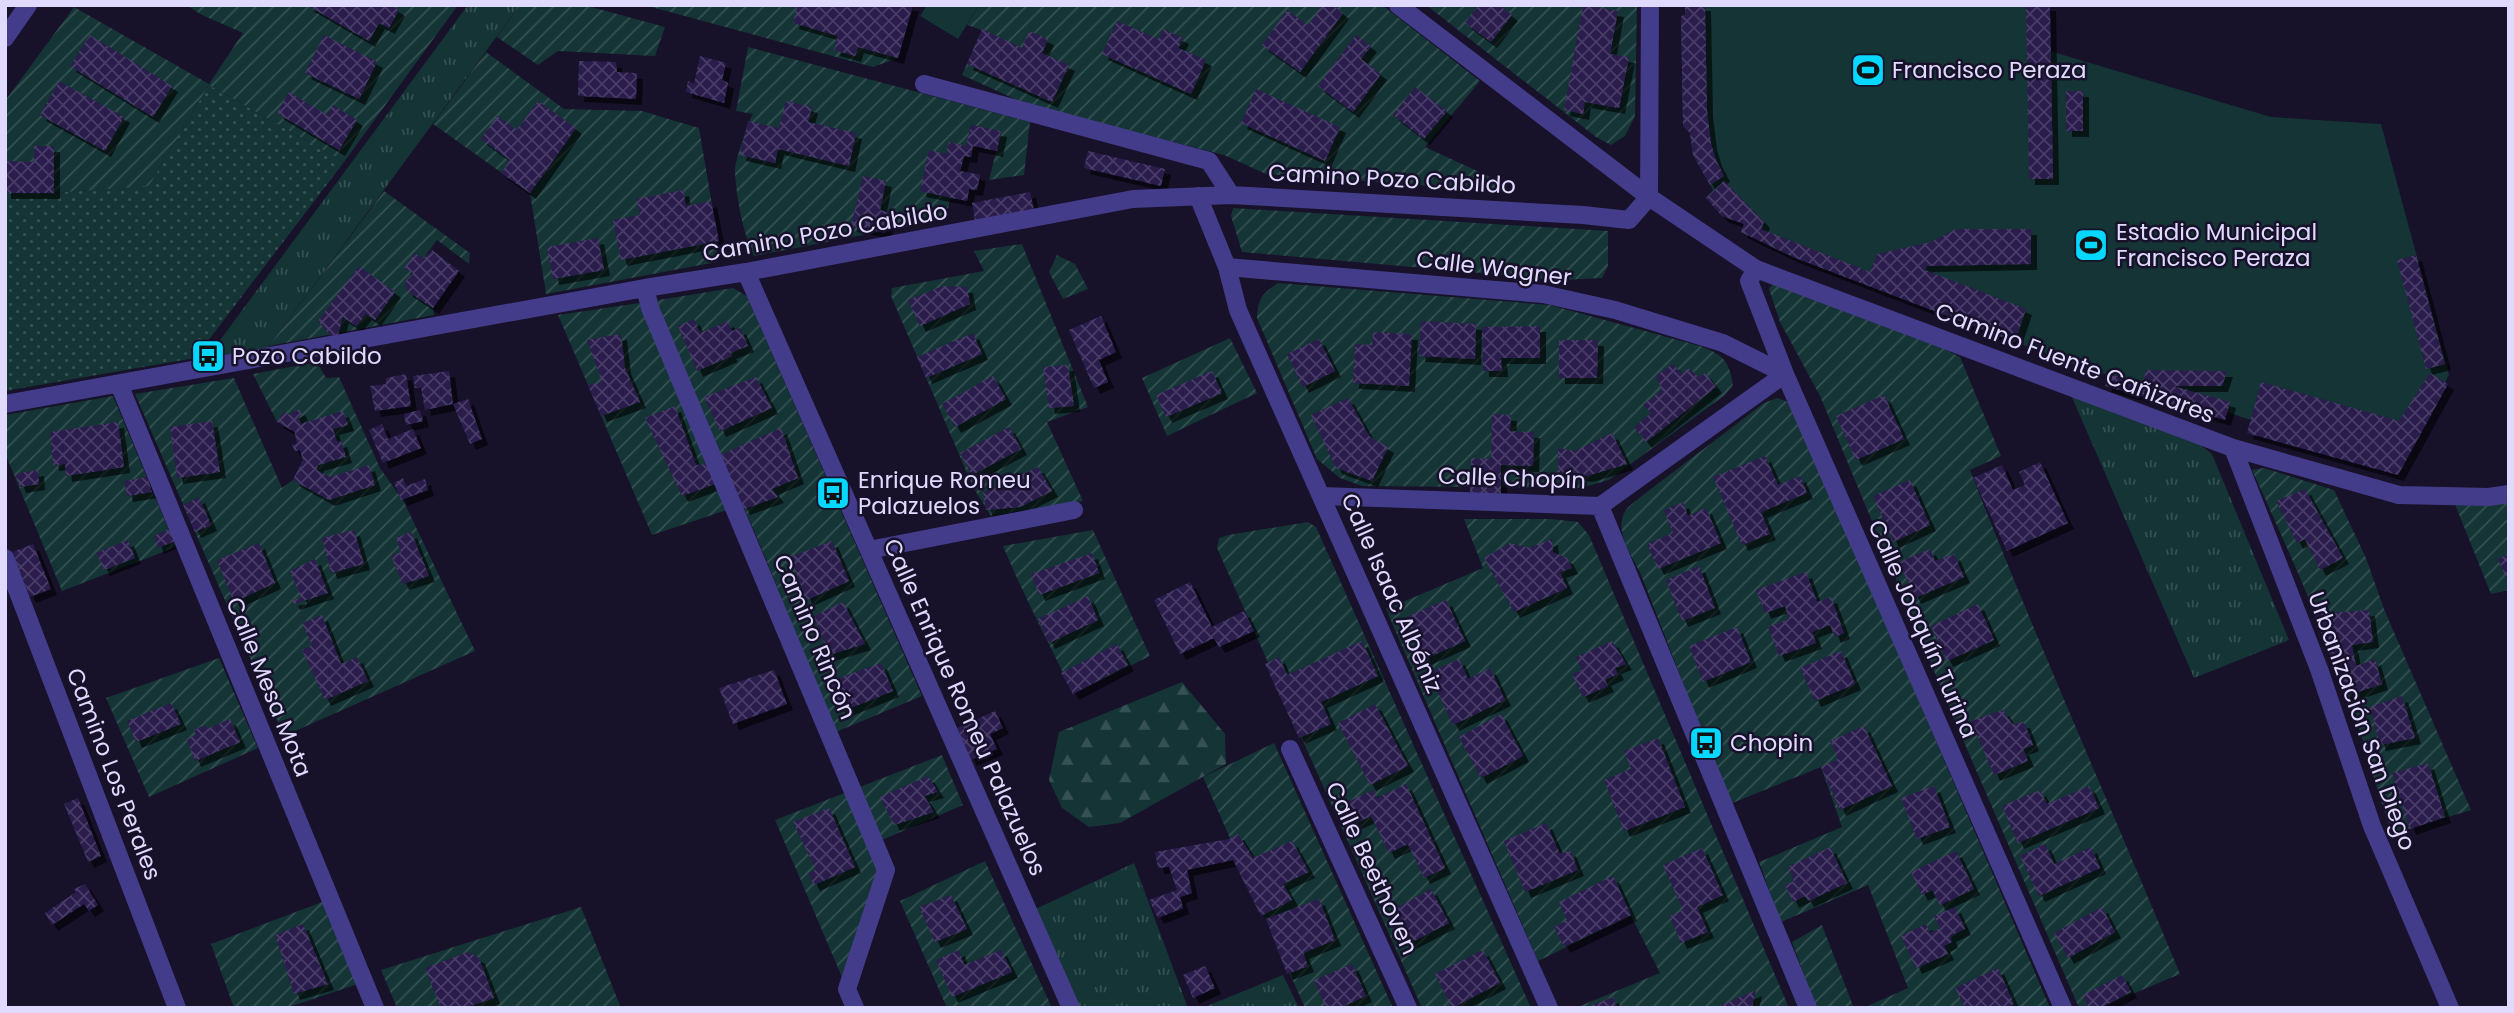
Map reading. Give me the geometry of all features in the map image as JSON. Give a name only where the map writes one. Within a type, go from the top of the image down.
[{"type":"street","points":[[5,38],[28,5]]},
{"type":"street","name":"Camino Fuente Cañizares","points":[[1398,5],[1649,197],[1756,269],[2233,448],[2399,495],[2489,498],[2509,494]]},
{"type":"street","points":[[1649,197],[1650,5]]},
{"type":"street","points":[[924,84],[1209,161],[1231,195]]},
{"type":"street","name":"Camino Pozo Cabildo","points":[[5,404],[1133,200],[1231,195],[1583,215],[1629,220],[1649,197]]},
{"type":"street","name":"Calle Isaac Albéniz","points":[[1198,196],[1227,267],[1238,310],[1549,1008]]},
{"type":"street","name":"Calle Wagner","points":[[1227,267],[1543,294],[1615,310],[1723,343],[1785,374]]},
{"type":"street","name":"Calle Joaquín Turina","points":[[1756,269],[1749,281],[1785,374],[2063,1008]]},
{"type":"street","name":"Calle Enrique Romeu Palazuelos","points":[[746,272],[1071,1008]]},
{"type":"street","name":"Camino Rincón","points":[[645,288],[650,308],[886,870],[847,989],[855,1008]]},
{"type":"street","name":"Calle Chopín","points":[[1322,496],[1600,506],[1785,374]]},
{"type":"street","name":"Calle Mesa Mota","points":[[119,384],[375,1008]]},
{"type":"street","name":"Urbanización San Diego","points":[[2233,448],[2319,669],[2372,826],[2450,1008]]},
{"type":"street","points":[[1600,506],[1808,1008]]},
{"type":"street","points":[[869,550],[1074,510]]},
{"type":"street","name":"Camino Los Perales","points":[[5,558],[177,1008]]},
{"type":"street","name":"Calle Beethoven","points":[[1290,749],[1408,1008]]},
{"type":"green space","points":[[186,5],[458,5],[344,162],[209,85],[149,186],[54,193],[5,193],[5,101],[74,7],[209,84],[243,33]]},
{"type":"green space","points":[[468,5],[520,5],[261,357],[198,370]]},
{"type":"green space","points":[[520,5],[584,5],[665,27],[655,56],[558,51],[538,65],[497,37]]},
{"type":"green space","points":[[644,5],[913,5],[898,58],[873,67]]},
{"type":"green space","points":[[927,5],[979,5],[958,39],[920,16]]},
{"type":"green space","points":[[979,5],[1382,5],[1480,81],[1425,147],[1499,181],[1500,191],[1266,174],[1224,155],[1026,104],[962,75],[982,30],[967,25]]},
{"type":"green space","points":[[1426,5],[1637,5],[1635,116],[1625,136],[1611,145],[1596,137]]},
{"type":"green space","name":"Estadio Municipal Francisco Peraza","points":[[1685,5],[2050,5],[2050,51],[2271,117],[2381,124],[2449,375],[2398,466],[2073,364],[1793,257],[1741,232],[1744,224],[1722,216],[1706,198],[1713,190],[1693,155],[1690,133],[1683,126],[1681,16],[1685,15]]},
{"type":"green space","points":[[748,47],[1030,122],[1024,175],[989,180],[1001,132],[971,125],[961,171],[980,175],[977,190],[969,189],[967,201],[950,198],[946,219],[754,256],[741,215],[735,171],[753,114],[736,111]]},
{"type":"green space","points":[[486,52],[564,109],[642,111],[699,128],[716,228],[717,262],[546,294],[530,193],[433,124]]},
{"type":"green space","points":[[209,85],[344,162],[195,358],[5,391],[5,193],[54,193],[149,185]]},
{"type":"green space","points":[[384,191],[470,253],[469,264],[437,240],[423,259],[415,253],[405,267],[413,273],[408,291],[433,308],[434,315],[269,346]]},
{"type":"green space","points":[[1233,208],[1608,231],[1608,266],[1602,278],[1561,280],[1242,252],[1231,216]]},
{"type":"green space","points":[[1022,244],[1088,407],[1047,422],[1083,501],[991,516],[973,487],[891,296],[892,288],[984,271],[974,251]]},
{"type":"green space","points":[[1057,255],[1075,264],[1088,289],[1063,299],[1049,272]]},
{"type":"green space","points":[[1774,282],[1905,332],[1910,337],[1921,337],[1960,357],[2001,456],[1970,470],[2180,974],[2099,1008],[2079,1008],[1957,726],[1820,396],[1780,322],[1769,289]]},
{"type":"green space","points":[[1278,283],[1550,305],[1708,349],[1727,364],[1733,385],[1725,395],[1609,480],[1581,488],[1362,486],[1340,478],[1317,459],[1257,318],[1262,298]]},
{"type":"green space","points":[[733,288],[747,296],[922,696],[836,732],[758,540],[658,310],[658,300]]},
{"type":"green space","points":[[639,303],[727,510],[652,535],[558,315]]},
{"type":"green space","points":[[1230,338],[1257,393],[1167,436],[1142,378]]},
{"type":"green space","points":[[317,362],[326,378],[339,377],[380,468],[404,502],[475,651],[284,736],[135,394],[234,378],[282,488],[293,480],[303,460],[288,415],[277,422],[253,374]]},
{"type":"green space","points":[[2071,395],[2199,444],[2212,454],[2289,640],[2194,678]]},
{"type":"green space","points":[[113,396],[176,547],[62,591],[5,453],[5,415]]},
{"type":"green space","points":[[1777,398],[1788,402],[1805,434],[2050,1008],[1863,1008],[1908,988],[1868,885],[1781,922],[1759,862],[1842,827],[1821,767],[1730,804],[1640,572],[1625,542],[1621,525],[1622,517],[1632,504],[1764,403]]},
{"type":"green space","points":[[2264,468],[2334,490],[2366,558],[2384,609],[2471,810],[2392,834],[2336,666],[2252,470]]},
{"type":"green space","points":[[2454,502],[2496,505],[2509,502],[2509,590],[2491,594]]},
{"type":"green space","points":[[1464,519],[1551,519],[1578,522],[1589,535],[1789,1008],[1575,1008],[1660,973],[1631,916],[1538,961],[1386,609],[1483,568]]},
{"type":"green space","points":[[1308,522],[1316,527],[1531,1008],[1422,1008],[1217,548],[1219,538],[1228,535]]},
{"type":"green space","points":[[1093,530],[1150,656],[1073,694],[1003,546]]},
{"type":"green space","points":[[219,658],[258,748],[149,797],[106,698]]},
{"type":"green space","points":[[1182,682],[1225,734],[1226,764],[1120,823],[1089,827],[1062,808],[1049,780],[1059,732]]},
{"type":"green space","points":[[1274,743],[1393,1008],[1305,1008],[1203,777]]},
{"type":"green space","points":[[942,755],[963,805],[875,843],[886,870],[847,989],[775,820]]},
{"type":"green space","points":[[985,861],[1052,1008],[947,1008],[900,901]]},
{"type":"green space","points":[[1134,863],[1188,1008],[1071,1008],[1029,912]]},
{"type":"green space","points":[[330,899],[364,982],[286,1008],[234,1008],[211,944]]},
{"type":"green space","points":[[581,907],[621,1008],[397,1008],[381,970]]},
{"type":"green space","points":[[1822,925],[1854,1008],[1816,1008],[1792,942]]},
{"type":"green space","points":[[1283,975],[1299,1008],[1202,1008]]},
{"type":"building","points":[[307,5],[391,5],[399,10],[389,28],[379,23],[369,41]]},
{"type":"building","points":[[798,5],[913,5],[898,58],[858,47],[855,56],[834,50],[838,36],[793,23]]},
{"type":"building","points":[[1323,5],[1333,5],[1343,13],[1300,72],[1262,45],[1287,10],[1308,25]]},
{"type":"building","points":[[1479,5],[1499,5],[1512,15],[1491,42],[1465,23]]},
{"type":"building","points":[[1583,5],[1618,11],[1610,54],[1629,57],[1619,108],[1585,102],[1583,114],[1564,110]]},
{"type":"building","points":[[1685,5],[1705,5],[1707,111],[1711,144],[1724,176],[1710,185],[1693,155],[1690,133],[1683,126],[1681,16],[1685,15]]},
{"type":"building","points":[[2026,5],[2050,5],[2053,179],[2029,179]]},
{"type":"building","points":[[1117,21],[1158,39],[1163,29],[1183,38],[1178,48],[1206,60],[1191,94],[1102,54]]},
{"type":"building","points":[[982,29],[1022,48],[1029,31],[1048,39],[1042,53],[1069,65],[1052,102],[967,64]]},
{"type":"building","points":[[90,35],[172,86],[153,117],[70,66]]},
{"type":"building","points":[[324,35],[377,62],[359,99],[305,73]]},
{"type":"building","points":[[1356,35],[1371,46],[1361,59],[1381,74],[1353,112],[1318,86]]},
{"type":"building","points":[[700,56],[726,63],[722,80],[728,83],[724,103],[686,92],[688,81],[694,84]]},
{"type":"building","points":[[579,61],[616,62],[617,72],[637,73],[636,99],[578,96]]},
{"type":"building","points":[[59,81],[124,117],[105,151],[40,115]]},
{"type":"building","points":[[1415,87],[1447,111],[1424,139],[1393,115]]},
{"type":"building","points":[[1256,89],[1340,127],[1325,161],[1241,123]]},
{"type":"building","points":[[2066,91],[2083,91],[2083,131],[2066,131]]},
{"type":"building","points":[[289,92],[327,115],[333,105],[357,120],[339,150],[277,113]]},
{"type":"building","points":[[538,101],[576,128],[530,193],[501,173],[510,160],[481,139],[497,116],[517,130]]},
{"type":"building","points":[[786,101],[812,107],[808,122],[856,133],[849,166],[778,149],[775,163],[740,155],[748,121],[779,128]]},
{"type":"building","points":[[971,125],[1001,131],[997,151],[973,146],[971,157],[964,156],[960,171],[980,175],[977,190],[969,189],[967,201],[920,191],[929,150],[946,154],[949,142],[966,146]]},
{"type":"building","points":[[34,146],[54,146],[54,193],[5,193],[5,161],[34,162]]},
{"type":"building","points":[[1088,151],[1165,169],[1161,186],[1084,168]]},
{"type":"building","points":[[863,176],[886,181],[880,210],[890,213],[885,233],[851,226]]},
{"type":"building","points":[[1724,181],[1764,222],[1761,229],[1870,272],[1877,254],[1931,242],[1956,229],[2031,229],[2031,264],[1927,266],[1925,270],[2026,309],[2015,342],[1793,257],[1741,232],[1744,224],[1722,216],[1706,198]]},
{"type":"building","points":[[683,190],[686,206],[711,201],[719,241],[621,260],[613,220],[640,215],[636,199]]},
{"type":"building","points":[[1030,192],[1034,210],[975,221],[972,203]]},
{"type":"building","points":[[598,238],[604,270],[553,279],[547,247]]},
{"type":"building","points":[[432,250],[459,271],[433,308],[407,291],[405,282],[413,273],[404,268],[415,253],[423,259]]},
{"type":"building","points":[[2416,255],[2445,364],[2426,369],[2397,260]]},
{"type":"building","points":[[359,266],[395,292],[375,320],[366,314],[356,326],[343,317],[336,342],[318,321]]},
{"type":"building","points":[[943,286],[967,287],[970,304],[920,326],[908,300]]},
{"type":"building","points":[[1101,316],[1116,352],[1099,360],[1108,382],[1094,388],[1069,330]]},
{"type":"building","points":[[694,319],[700,333],[728,321],[732,331],[740,328],[748,346],[697,371],[678,326]]},
{"type":"building","points":[[1421,321],[1476,324],[1475,359],[1419,356]]},
{"type":"building","points":[[1540,326],[1540,358],[1501,358],[1502,371],[1483,371],[1482,327]]},
{"type":"building","points":[[1373,332],[1412,334],[1409,386],[1353,383],[1355,344],[1372,345]]},
{"type":"building","points":[[973,333],[982,354],[926,378],[917,357]]},
{"type":"building","points":[[621,334],[625,368],[640,402],[601,416],[588,385],[602,382],[587,340]]},
{"type":"building","points":[[1319,339],[1335,371],[1303,387],[1287,354]]},
{"type":"building","points":[[1559,340],[1598,340],[1597,378],[1559,378]]},
{"type":"building","points":[[1673,364],[1682,374],[1688,368],[1699,377],[1705,373],[1716,387],[1646,442],[1634,427],[1651,413],[1643,405],[1662,390],[1656,376]]},
{"type":"building","points":[[1068,365],[1074,406],[1049,408],[1043,367]]},
{"type":"building","points":[[2146,370],[2227,371],[2222,386],[2173,386],[2230,402],[2225,420],[2105,386],[2110,374],[2142,384]]},
{"type":"building","points":[[449,371],[453,404],[425,410],[421,388],[415,388],[413,376]]},
{"type":"building","points":[[1212,371],[1222,393],[1166,417],[1156,395]]},
{"type":"building","points":[[2430,373],[2448,384],[2398,475],[2247,433],[2261,382],[2399,421]]},
{"type":"building","points":[[406,374],[411,406],[375,411],[370,386],[386,384],[386,378]]},
{"type":"building","points":[[993,376],[1006,399],[955,427],[942,404]]},
{"type":"building","points":[[756,377],[772,408],[720,431],[704,397]]},
{"type":"building","points":[[1884,395],[1904,439],[1856,460],[1836,416]]},
{"type":"building","points":[[1348,398],[1369,436],[1388,447],[1372,481],[1336,468],[1311,415]]},
{"type":"building","points":[[468,399],[482,439],[470,444],[453,404]]},
{"type":"building","points":[[675,406],[696,465],[707,464],[715,484],[682,496],[645,418]]},
{"type":"building","points":[[299,409],[302,415],[298,416],[301,424],[343,411],[348,425],[333,429],[337,442],[341,441],[346,457],[318,465],[316,470],[330,477],[369,465],[375,485],[329,500],[293,480],[303,460],[300,450],[295,451],[292,445],[297,443],[295,432],[277,422],[284,412],[288,415]]},
{"type":"building","points":[[420,410],[423,421],[406,425],[404,414]]},
{"type":"building","points":[[1492,414],[1511,415],[1510,431],[1534,432],[1533,466],[1501,465],[1501,496],[1470,496],[1471,458],[1491,459]]},
{"type":"building","points":[[212,421],[220,472],[177,478],[170,427]]},
{"type":"building","points":[[118,422],[124,467],[66,476],[65,464],[53,465],[50,432]]},
{"type":"building","points":[[382,424],[388,439],[413,429],[421,448],[383,463],[369,430]]},
{"type":"building","points":[[1009,427],[1021,449],[972,475],[960,453]]},
{"type":"building","points":[[781,428],[798,478],[772,489],[778,497],[744,509],[720,455]]},
{"type":"building","points":[[1612,433],[1627,464],[1587,476],[1558,472],[1558,448],[1575,451]]},
{"type":"building","points":[[1765,456],[1778,485],[1800,476],[1807,493],[1761,512],[1770,534],[1742,545],[1713,477]]},
{"type":"building","points":[[2040,462],[2068,523],[2007,551],[1973,478],[2002,465],[2013,490],[2025,485],[2019,472]]},
{"type":"building","points":[[1038,467],[1052,491],[1020,507],[986,510],[983,492]]},
{"type":"building","points":[[38,470],[39,484],[20,487],[15,474]]},
{"type":"building","points":[[147,477],[152,492],[127,496],[124,481]]},
{"type":"building","points":[[403,478],[406,486],[425,479],[428,490],[401,500],[394,483]]},
{"type":"building","points":[[1910,480],[1930,525],[1893,542],[1873,496]]},
{"type":"building","points":[[2305,489],[2343,558],[2320,570],[2305,539],[2297,543],[2276,501]]},
{"type":"building","points":[[199,497],[211,525],[195,532],[183,505]]},
{"type":"building","points":[[1683,502],[1688,516],[1706,508],[1721,543],[1658,569],[1647,544],[1673,533],[1664,510]]},
{"type":"building","points":[[169,529],[175,541],[158,548],[154,536]]},
{"type":"building","points":[[354,530],[364,564],[331,573],[322,538]]},
{"type":"building","points":[[411,532],[429,576],[403,584],[391,556],[401,552],[396,538]]},
{"type":"building","points":[[1552,539],[1553,552],[1567,558],[1572,568],[1560,572],[1567,588],[1514,612],[1484,558],[1510,543],[1529,548]]},
{"type":"building","points":[[128,540],[135,558],[104,570],[96,553]]},
{"type":"building","points":[[832,541],[849,581],[807,600],[790,557]]},
{"type":"building","points":[[259,543],[275,583],[234,602],[217,560]]},
{"type":"building","points":[[33,544],[51,589],[30,597],[12,552]]},
{"type":"building","points":[[1930,549],[1935,561],[1954,554],[1964,577],[1915,598],[1899,562]]},
{"type":"building","points":[[1092,553],[1099,573],[1039,595],[1031,574]]},
{"type":"building","points":[[2509,554],[2509,577],[2506,578],[2498,559]]},
{"type":"building","points":[[315,559],[328,593],[294,604],[292,600],[301,598],[290,571]]},
{"type":"building","points":[[1699,566],[1715,608],[1682,621],[1666,580]]},
{"type":"building","points":[[1806,572],[1817,602],[1831,597],[1844,633],[1835,637],[1830,625],[1812,632],[1816,643],[1779,656],[1768,627],[1789,619],[1785,606],[1765,613],[1756,590]]},
{"type":"building","points":[[1190,582],[1212,627],[1244,611],[1254,631],[1219,647],[1214,638],[1180,654],[1154,600]]},
{"type":"building","points":[[1088,596],[1098,620],[1049,643],[1038,619]]},
{"type":"building","points":[[1446,600],[1465,641],[1425,659],[1406,617]]},
{"type":"building","points":[[843,602],[865,644],[829,655],[814,616]]},
{"type":"building","points":[[1978,604],[1994,640],[1947,661],[1931,626]]},
{"type":"building","points":[[2369,610],[2373,642],[2352,645],[2356,666],[2375,659],[2382,684],[2346,696],[2314,614]]},
{"type":"building","points":[[322,615],[341,664],[357,657],[368,681],[325,700],[302,650],[312,645],[302,623]]},
{"type":"building","points":[[1737,627],[1751,662],[1703,682],[1689,646]]},
{"type":"building","points":[[1362,641],[1378,676],[1321,702],[1331,724],[1299,738],[1265,664],[1279,657],[1287,675]]},
{"type":"building","points":[[1612,641],[1626,664],[1615,668],[1618,674],[1605,680],[1608,686],[1583,697],[1572,674],[1582,670],[1576,657]]},
{"type":"building","points":[[1117,644],[1128,665],[1073,694],[1061,673]]},
{"type":"building","points":[[1841,651],[1855,684],[1815,701],[1800,668]]},
{"type":"building","points":[[1459,659],[1468,679],[1490,668],[1505,700],[1453,725],[1429,673]]},
{"type":"building","points":[[881,663],[893,691],[841,712],[828,682]]},
{"type":"building","points":[[774,670],[787,704],[733,724],[719,688]]},
{"type":"building","points":[[2402,696],[2415,738],[2380,745],[2370,707]]},
{"type":"building","points":[[171,703],[181,724],[136,742],[127,721]]},
{"type":"building","points":[[1375,704],[1408,766],[1370,785],[1338,723]]},
{"type":"building","points":[[2003,710],[2012,724],[2024,722],[2033,745],[2023,749],[2028,761],[1994,775],[1971,721]]},
{"type":"building","points":[[995,711],[1003,728],[990,734],[997,749],[971,760],[957,728]]},
{"type":"building","points":[[1501,714],[1523,756],[1481,778],[1459,737]]},
{"type":"building","points":[[230,719],[240,742],[195,761],[187,740],[196,735],[194,730],[205,725],[207,729]]},
{"type":"building","points":[[1864,726],[1892,786],[1840,810],[1821,767],[1838,759],[1830,741]]},
{"type":"building","points":[[1658,738],[1685,807],[1624,831],[1604,780],[1631,769],[1624,751]]},
{"type":"building","points":[[2428,763],[2445,817],[2410,829],[2392,773]]},
{"type":"building","points":[[928,776],[938,792],[924,796],[934,812],[894,825],[880,797]]},
{"type":"building","points":[[1406,784],[1445,868],[1424,878],[1408,844],[1389,853],[1371,816],[1354,824],[1345,803],[1373,790],[1377,798]]},
{"type":"building","points":[[1934,786],[1950,827],[1917,839],[1901,798]]},
{"type":"building","points":[[2089,786],[2099,808],[2018,843],[2002,806],[2040,790],[2047,804]]},
{"type":"building","points":[[78,798],[101,856],[88,862],[64,804]]},
{"type":"building","points":[[829,808],[855,867],[814,885],[808,873],[816,870],[793,822]]},
{"type":"building","points":[[1546,823],[1560,854],[1570,850],[1578,870],[1525,892],[1504,841]]},
{"type":"building","points":[[1238,834],[1253,858],[1292,841],[1309,872],[1283,884],[1292,900],[1261,916],[1233,860],[1187,870],[1192,893],[1180,897],[1183,908],[1158,918],[1149,900],[1177,890],[1169,867],[1158,868],[1155,852],[1229,839]]},
{"type":"building","points":[[2045,844],[2054,864],[2091,847],[2100,868],[2039,896],[2020,856]]},
{"type":"building","points":[[1830,847],[1847,883],[1808,901],[1805,896],[1793,902],[1785,885],[1794,881],[1788,867]]},
{"type":"building","points":[[1702,848],[1723,895],[1697,907],[1708,932],[1681,943],[1670,916],[1683,910],[1663,865]]},
{"type":"building","points":[[1956,851],[1974,889],[1940,905],[1932,890],[1922,895],[1911,872]]},
{"type":"building","points":[[1613,876],[1631,915],[1564,947],[1554,927],[1567,920],[1559,902]]},
{"type":"building","points":[[85,884],[98,905],[89,911],[84,904],[52,925],[45,913],[76,892],[74,889]]},
{"type":"building","points":[[1431,889],[1449,923],[1410,943],[1392,910]]},
{"type":"building","points":[[951,895],[967,929],[935,942],[919,907]]},
{"type":"building","points":[[1319,899],[1335,940],[1303,953],[1308,966],[1287,974],[1266,919]]},
{"type":"building","points":[[1955,907],[1965,929],[1950,936],[1952,942],[1944,946],[1948,954],[1916,968],[1901,936],[1926,924],[1930,933],[1940,928],[1934,916]]},
{"type":"building","points":[[2102,907],[2115,932],[2068,958],[2054,933]]},
{"type":"building","points":[[303,924],[328,984],[294,994],[275,935]]},
{"type":"building","points":[[959,950],[964,965],[1001,950],[1012,972],[952,997],[936,960]]},
{"type":"building","points":[[1483,950],[1500,983],[1452,1008],[1435,974]]},
{"type":"building","points":[[468,952],[479,958],[494,998],[464,1008],[441,1008],[425,968]]},
{"type":"building","points":[[1352,964],[1366,996],[1340,1008],[1326,1008],[1314,980]]},
{"type":"building","points":[[1205,966],[1215,988],[1193,998],[1183,975]]},
{"type":"building","points":[[1998,968],[2014,1004],[2006,1008],[1965,1008],[1955,988]]},
{"type":"building","points":[[2122,975],[2131,992],[2100,1008],[2089,1008],[2083,995]]},
{"type":"building","points":[[1756,990],[1752,1008],[1715,1008]]},
{"type":"building","points":[[1613,997],[1617,1008],[1587,1008],[1587,1007]]},
{"type":"place","name":"Francisco Peraza","points":[[1868,70]]},
{"type":"place","name":"Estadio Municipal Francisco Peraza","points":[[2091,245]]},
{"type":"place","name":"Pozo Cabildo","points":[[208,356]]},
{"type":"place","name":"Enrique Romeu Palazuelos","points":[[833,493]]},
{"type":"place","name":"Chopin","points":[[1706,743]]}]
